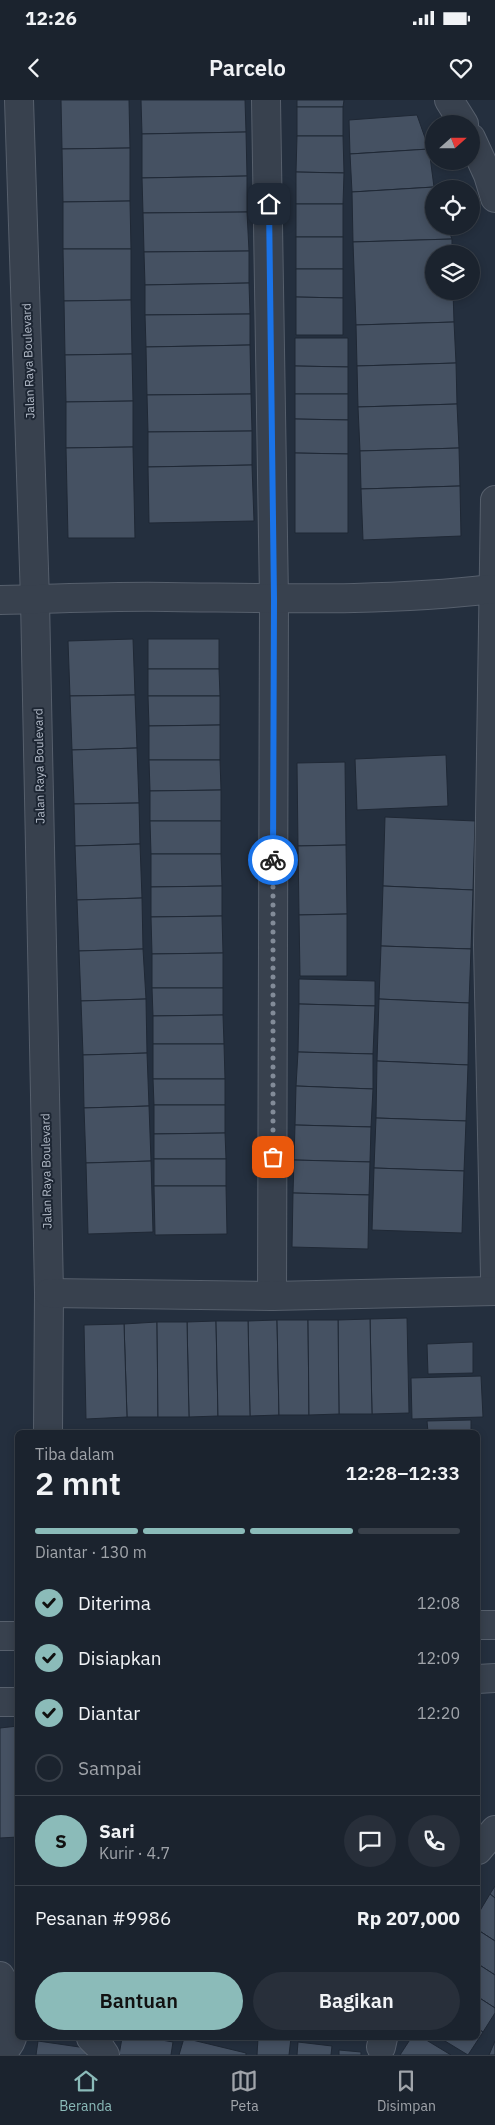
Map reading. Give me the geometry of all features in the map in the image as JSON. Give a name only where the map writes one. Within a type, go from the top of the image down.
[{"type":"street","name":"Jalan Raya Boulevard","points":[[19,100],[35,600],[49,1293],[48,1430]]},
{"type":"street","points":[[266,100],[274,599],[272,1296]]},
{"type":"street","points":[[449,100],[458,115]]},
{"type":"street","points":[[480,158],[495,198]]},
{"type":"street","points":[[495,500],[492,589],[488,945],[495,1276]]},
{"type":"street","points":[[0,600],[164,597],[274,599],[445,594],[492,589]]},
{"type":"street","points":[[49,1293],[272,1296],[495,1291]]},
{"type":"street","points":[[480,1625],[495,1626]]},
{"type":"street","points":[[0,1636],[15,1636]]},
{"type":"street","points":[[480,1679],[495,1678]]},
{"type":"street","points":[[0,1702],[15,1702]]},
{"type":"street","points":[[480,1848],[495,1830]]},
{"type":"street","points":[[0,1976],[9,1996],[15,2023],[8,2046],[0,2052]]},
{"type":"street","points":[[93,2040],[104,2055]]},
{"type":"building","points":[[61,100],[129,100],[130,148],[62,149]]},
{"type":"building","points":[[141,100],[245,100],[246,132],[142,134]]},
{"type":"building","points":[[297,100],[344,100],[343,107],[297,107]]},
{"type":"building","points":[[297,107],[343,107],[343,136],[297,136]]},
{"type":"building","points":[[417,115],[425,138],[425,149],[350,154],[349,120]]},
{"type":"building","points":[[246,132],[247,176],[142,178],[142,134]]},
{"type":"building","points":[[297,136],[343,136],[344,173],[296,172]]},
{"type":"building","points":[[130,148],[130,201],[63,202],[62,149]]},
{"type":"building","points":[[425,149],[425,170],[432,170],[433,180],[425,180],[425,188],[352,192],[350,154]]},
{"type":"building","points":[[296,172],[344,173],[343,204],[296,204]]},
{"type":"building","points":[[247,176],[247,212],[143,213],[142,178]]},
{"type":"building","points":[[425,188],[425,235],[450,235],[452,239],[353,242],[352,192]]},
{"type":"building","points":[[130,201],[131,249],[63,249],[63,202]]},
{"type":"building","points":[[296,204],[343,204],[343,237],[296,237]]},
{"type":"building","points":[[247,212],[249,251],[144,252],[143,213]]},
{"type":"building","points":[[296,237],[343,237],[343,269],[296,269]]},
{"type":"building","points":[[452,239],[452,245],[425,245],[425,300],[453,300],[454,322],[356,325],[353,242]]},
{"type":"building","points":[[63,249],[131,249],[131,300],[64,301]]},
{"type":"building","points":[[249,251],[249,283],[145,285],[144,252]]},
{"type":"building","points":[[296,269],[343,269],[343,298],[296,297]]},
{"type":"building","points":[[249,283],[250,314],[145,315],[145,285]]},
{"type":"building","points":[[296,297],[343,298],[343,335],[296,335]]},
{"type":"building","points":[[131,300],[132,354],[65,355],[64,301]]},
{"type":"building","points":[[250,314],[250,345],[146,347],[145,315]]},
{"type":"building","points":[[454,322],[456,363],[357,366],[356,325]]},
{"type":"building","points":[[295,338],[348,338],[348,367],[295,366]]},
{"type":"building","points":[[250,345],[251,394],[147,395],[146,347]]},
{"type":"building","points":[[132,354],[133,401],[66,402],[65,355]]},
{"type":"building","points":[[456,363],[457,404],[358,407],[357,366]]},
{"type":"building","points":[[295,366],[348,367],[348,394],[295,394]]},
{"type":"building","points":[[251,394],[252,431],[148,432],[147,395]]},
{"type":"building","points":[[295,394],[348,394],[348,420],[295,419]]},
{"type":"building","points":[[133,401],[133,447],[66,448],[66,402]]},
{"type":"building","points":[[457,404],[459,448],[360,451],[358,407]]},
{"type":"building","points":[[295,419],[348,420],[348,454],[295,453]]},
{"type":"building","points":[[252,431],[252,465],[148,467],[148,432]]},
{"type":"building","points":[[133,447],[135,538],[68,538],[66,448]]},
{"type":"building","points":[[459,448],[460,486],[361,489],[360,451]]},
{"type":"building","points":[[295,453],[348,454],[348,533],[295,533]]},
{"type":"building","points":[[252,465],[254,521],[149,523],[148,467]]},
{"type":"building","points":[[460,486],[461,536],[363,540],[361,489]]},
{"type":"building","points":[[133,639],[135,695],[70,696],[68,641]]},
{"type":"building","points":[[148,639],[219,639],[219,669],[148,669]]},
{"type":"building","points":[[148,669],[219,669],[220,696],[148,696]]},
{"type":"building","points":[[135,695],[137,748],[72,750],[70,696]]},
{"type":"building","points":[[148,696],[220,696],[220,725],[149,726]]},
{"type":"building","points":[[220,725],[220,760],[149,760],[149,726]]},
{"type":"building","points":[[137,748],[139,803],[74,804],[72,750]]},
{"type":"building","points":[[446,755],[448,806],[357,810],[355,759]]},
{"type":"building","points":[[149,760],[220,760],[221,790],[150,791]]},
{"type":"building","points":[[345,762],[346,845],[298,846],[297,763]]},
{"type":"building","points":[[221,790],[221,821],[150,821],[150,791]]},
{"type":"building","points":[[139,803],[140,844],[75,846],[74,804]]},
{"type":"building","points":[[385,817],[475,821],[473,890],[383,886]]},
{"type":"building","points":[[150,821],[221,821],[221,854],[151,854]]},
{"type":"building","points":[[140,844],[142,898],[77,900],[75,846]]},
{"type":"building","points":[[346,845],[347,914],[299,915],[298,846]]},
{"type":"building","points":[[151,854],[221,854],[222,886],[151,887]]},
{"type":"building","points":[[222,886],[222,916],[151,917],[151,887]]},
{"type":"building","points":[[383,886],[473,890],[471,949],[381,946]]},
{"type":"building","points":[[142,898],[143,949],[79,951],[77,900]]},
{"type":"building","points":[[347,914],[347,976],[300,976],[299,915]]},
{"type":"building","points":[[222,916],[223,953],[152,954],[151,917]]},
{"type":"building","points":[[381,946],[471,949],[469,1003],[379,999]]},
{"type":"building","points":[[143,949],[146,999],[81,1001],[79,951]]},
{"type":"building","points":[[223,953],[223,988],[152,988],[152,954]]},
{"type":"building","points":[[299,979],[375,981],[375,1006],[299,1004]]},
{"type":"building","points":[[152,988],[223,988],[223,1015],[153,1016]]},
{"type":"building","points":[[146,999],[147,1053],[83,1055],[81,1001]]},
{"type":"building","points":[[379,999],[469,1003],[468,1065],[377,1061]]},
{"type":"building","points":[[299,1004],[375,1006],[373,1054],[298,1052]]},
{"type":"building","points":[[223,1015],[224,1044],[153,1044],[153,1016]]},
{"type":"building","points":[[153,1044],[224,1044],[225,1079],[153,1079]]},
{"type":"building","points":[[298,1052],[373,1054],[373,1089],[296,1086]]},
{"type":"building","points":[[147,1053],[149,1106],[84,1108],[83,1055]]},
{"type":"building","points":[[377,1061],[468,1065],[466,1121],[376,1118]]},
{"type":"building","points":[[153,1079],[225,1079],[225,1105],[154,1105]]},
{"type":"building","points":[[296,1086],[373,1089],[371,1127],[295,1125]]},
{"type":"building","points":[[154,1105],[225,1105],[225,1133],[154,1134]]},
{"type":"building","points":[[149,1106],[151,1161],[86,1163],[84,1108]]},
{"type":"building","points":[[376,1118],[466,1121],[464,1171],[374,1168]]},
{"type":"building","points":[[295,1125],[371,1127],[370,1162],[294,1160]]},
{"type":"building","points":[[225,1133],[226,1159],[154,1159],[154,1134]]},
{"type":"building","points":[[154,1159],[226,1159],[226,1186],[154,1186]]},
{"type":"building","points":[[294,1160],[370,1162],[369,1195],[293,1193]]},
{"type":"building","points":[[151,1161],[153,1232],[88,1234],[86,1163]]},
{"type":"building","points":[[374,1168],[464,1171],[462,1233],[372,1230]]},
{"type":"building","points":[[154,1186],[226,1186],[227,1234],[155,1235]]},
{"type":"building","points":[[293,1193],[369,1195],[368,1249],[292,1247]]},
{"type":"building","points":[[407,1318],[409,1413],[372,1414],[370,1319]]},
{"type":"building","points":[[370,1319],[372,1414],[339,1414],[338,1320]]},
{"type":"building","points":[[277,1320],[279,1415],[250,1416],[248,1321]]},
{"type":"building","points":[[277,1320],[308,1320],[309,1415],[279,1415]]},
{"type":"building","points":[[308,1320],[338,1320],[339,1414],[309,1415]]},
{"type":"building","points":[[216,1321],[218,1416],[189,1417],[187,1322]]},
{"type":"building","points":[[216,1321],[248,1321],[250,1416],[218,1416]]},
{"type":"building","points":[[157,1322],[158,1417],[127,1417],[124,1324]]},
{"type":"building","points":[[157,1322],[187,1322],[189,1417],[158,1417]]},
{"type":"building","points":[[124,1324],[127,1417],[86,1419],[84,1325]]},
{"type":"building","points":[[473,1342],[473,1373],[428,1374],[427,1344]]},
{"type":"building","points":[[481,1376],[483,1417],[412,1419],[411,1378]]},
{"type":"building","points":[[471,1420],[471,1430],[428,1430],[427,1421]]},
{"type":"building","points":[[15,1726],[15,1837],[0,1838],[0,1728]]},
{"type":"building","points":[[495,1886],[495,1898],[490,1894]]},
{"type":"building","points":[[490,1894],[495,1898],[495,1941],[480,1931],[480,1911]]},
{"type":"building","points":[[480,1931],[495,1941],[495,1975],[480,1965]]},
{"type":"building","points":[[480,1965],[495,1975],[495,2008],[480,1998]]},
{"type":"building","points":[[480,1998],[495,2008],[495,2013],[483,2032],[480,2030]]},
{"type":"building","points":[[122,2040],[162,2040],[173,2042],[171,2055],[119,2055]]},
{"type":"building","points":[[183,2040],[192,2040],[246,2053],[246,2055],[179,2055]]},
{"type":"building","points":[[258,2040],[291,2040],[289,2055],[257,2055]]},
{"type":"building","points":[[410,2040],[426,2040],[451,2055],[400,2055]]},
{"type":"building","points":[[443,2040],[478,2040],[468,2055]]},
{"type":"building","points":[[38,2041],[93,2049],[93,2055],[36,2055]]},
{"type":"building","points":[[495,2041],[495,2055],[489,2055]]},
{"type":"building","points":[[298,2042],[332,2046],[331,2055],[297,2055]]},
{"type":"building","points":[[339,2050],[361,2052],[361,2055],[339,2055]]},
{"type":"way so far","points":[[273,860],[273,1157]]},
{"type":"route","points":[[269,204],[270,423],[274,599],[273,860]]}]
